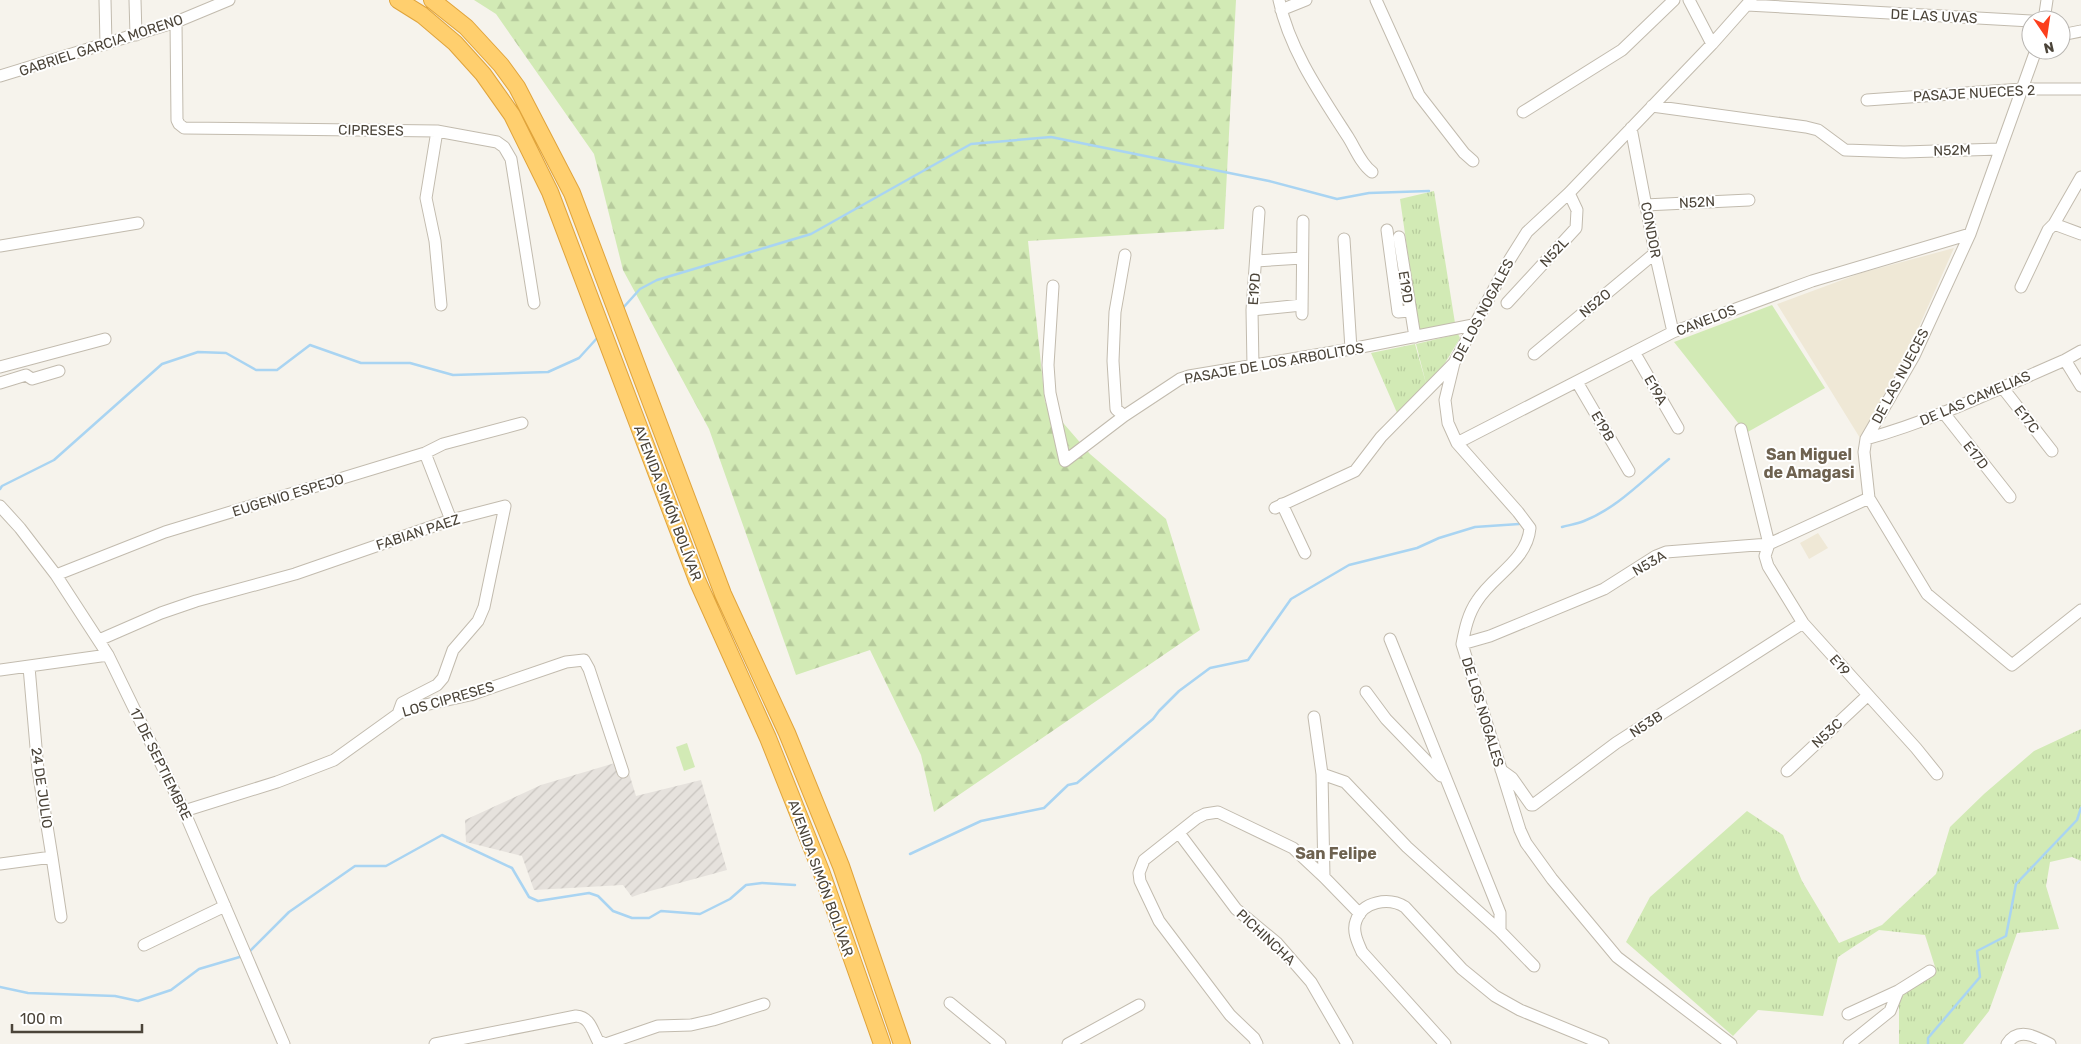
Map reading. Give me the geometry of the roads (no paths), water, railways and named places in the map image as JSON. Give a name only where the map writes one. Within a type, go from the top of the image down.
[{"type":"highway","name":"AVENIDA SIMÓN BOLÍVAR","points":[[398,0],[422,15],[455,43],[483,74],[506,105],[550,192],[697,580],[768,738],[807,836],[882,1044]]},
{"type":"highway","name":"AVENIDA SIMÓN BOLÍVAR","points":[[432,0],[466,27],[501,65],[521,94],[572,193],[724,594],[787,733],[841,866],[902,1044]]},
{"type":"street","points":[[105,0],[106,44]]},
{"type":"street","points":[[135,0],[136,35]]},
{"type":"street","name":"GABRIEL GARCIA MORENO","points":[[0,76],[176,22],[229,0]]},
{"type":"street","points":[[1306,0],[1280,5],[1304,63],[1321,95],[1362,160],[1372,172]]},
{"type":"street","points":[[1376,0],[1420,95],[1458,146],[1473,161]]},
{"type":"street","points":[[1523,112],[1622,50],[1674,0]]},
{"type":"street","points":[[1689,0],[1712,44]]},
{"type":"street","name":"DE LOS NOGALES","points":[[1731,1044],[1617,957],[1552,879],[1526,843],[1520,830],[1462,644],[1467,620],[1477,600],[1521,553],[1529,540],[1530,528],[1457,443],[1448,423],[1445,400],[1454,363],[1527,232],[1569,193],[1749,3]]},
{"type":"street","name":"DE LAS UVAS","points":[[1749,3],[2021,20]]},
{"type":"street","name":"CIPRESES","points":[[176,22],[177,120],[184,128],[437,131],[497,142],[508,152],[511,159],[534,303]]},
{"type":"street","name":"DE LAS NUECES","points":[[2032,60],[1970,234],[1914,356],[1866,439],[1864,452],[1869,498],[1927,594],[2012,665],[2081,610]]},
{"type":"street","name":"PASAJE NUECES 2","points":[[1867,100],[2022,90],[2081,89]]},
{"type":"street","name":"N52M","points":[[1652,106],[1806,127],[1818,130],[1845,150],[1904,152],[2000,149]]},
{"type":"street","name":"CONDOR","points":[[1631,128],[1645,205],[1673,332]]},
{"type":"street","points":[[437,131],[426,198],[435,241],[441,305]]},
{"type":"street","points":[[2058,226],[2081,176]]},
{"type":"street","name":"N52L","points":[[1507,303],[1576,228],[1578,221],[1577,210],[1569,193]]},
{"type":"street","name":"N52N","points":[[1645,205],[1749,200]]},
{"type":"street","name":"E19D","points":[[1253,366],[1252,310],[1259,212]]},
{"type":"street","points":[[1252,310],[1302,309],[1303,220]]},
{"type":"street","points":[[0,246],[138,223]]},
{"type":"street","points":[[2021,288],[2048,230],[2058,226],[2081,234]]},
{"type":"street","points":[[1387,230],[1398,312],[1410,311]]},
{"type":"street","name":"CANELOS","points":[[1457,443],[1673,332],[1812,281],[1970,234]]},
{"type":"street","name":"E19D","points":[[1398,237],[1415,337]]},
{"type":"street","points":[[1344,239],[1351,350]]},
{"type":"street","name":"N52O","points":[[1534,354],[1655,253]]},
{"type":"street","points":[[1124,416],[1116,409],[1114,361],[1115,312],[1125,255]]},
{"type":"street","points":[[1256,261],[1302,258]]},
{"type":"street","name":"PASAJE DE LOS ARBOLITOS","points":[[1053,286],[1048,365],[1050,393],[1065,461],[1124,416],[1180,379],[1189,376],[1351,350],[1474,325]]},
{"type":"street","points":[[0,367],[105,339]]},
{"type":"street","name":"DE LAS CAMELIAS","points":[[1866,439],[1897,430],[1943,412],[2065,360],[2081,351]]},
{"type":"street","name":"E19A","points":[[1634,352],[1678,428]]},
{"type":"street","points":[[2065,360],[2081,386]]},
{"type":"street","points":[[1305,553],[1278,506],[1355,471],[1381,437],[1454,363]]},
{"type":"street","points":[[0,383],[26,375],[32,379],[60,371]]},
{"type":"street","name":"E19B","points":[[1577,382],[1629,471]]},
{"type":"street","name":"E17C","points":[[2002,387],[2052,451]]},
{"type":"street","name":"E17D","points":[[1943,412],[2010,497]]},
{"type":"street","name":"EUGENIO ESPEJO","points":[[56,575],[165,532],[425,453],[443,444],[522,423]]},
{"type":"street","name":"E19","points":[[1741,429],[1770,544],[1765,556],[1768,566],[1803,623],[1916,748],[1937,774]]},
{"type":"street","points":[[425,453],[451,520]]},
{"type":"street","name":"N53A","points":[[1462,644],[1490,636],[1604,589],[1656,556],[1666,552],[1770,544],[1869,498]]},
{"type":"street","name":"17 DE SEPTIEMBRE","points":[[0,506],[20,528],[56,575],[108,654],[184,811],[284,1044]]},
{"type":"street","name":"FABIAN PAEZ","points":[[99,640],[161,613],[196,601],[295,574],[451,520],[505,506],[484,607],[478,621],[454,650],[443,678],[437,685],[402,703],[398,714]]},
{"type":"street","name":"N53B","points":[[1501,770],[1512,778],[1531,805],[1534,805],[1616,743],[1803,623]]},
{"type":"street","points":[[1390,639],[1500,913],[1500,931]]},
{"type":"street","points":[[0,670],[108,654]]},
{"type":"street","name":"LOS CIPRESES","points":[[184,811],[277,782],[334,760],[407,709],[470,695],[566,662],[584,660],[589,669],[623,772]]},
{"type":"street","name":"24 DE JULIO","points":[[29,667],[38,770],[61,917]]},
{"type":"street","points":[[1366,692],[1386,719],[1447,781]]},
{"type":"street","name":"N53C","points":[[1787,771],[1867,696]]},
{"type":"street","points":[[1314,716],[1322,774],[1324,877]]},
{"type":"street","points":[[1322,774],[1345,782],[1407,847],[1500,931],[1534,966]]},
{"type":"street","points":[[1257,1044],[1254,1038],[1230,1015],[1159,921],[1142,888],[1139,873],[1144,860],[1205,814],[1218,812],[1250,829],[1285,843],[1301,854],[1360,914]]},
{"type":"street","name":"PICHINCHA","points":[[1179,833],[1236,909],[1277,943],[1311,982],[1347,1044]]},
{"type":"street","points":[[0,864],[52,857]]},
{"type":"street","points":[[1445,1044],[1362,952],[1355,930],[1356,921],[1360,914],[1377,902],[1402,904],[1431,933],[1462,969],[1495,996],[1520,1010],[1597,1043]]},
{"type":"street","points":[[144,945],[225,906]]},
{"type":"street","points":[[1848,1014],[1898,991],[1930,970]]},
{"type":"street","points":[[1849,1044],[1890,1011],[1898,991]]},
{"type":"street","points":[[950,1003],[1000,1044]]},
{"type":"street","points":[[435,1044],[576,1016],[583,1017],[588,1021],[598,1042],[606,1044],[658,1026],[698,1024],[764,1004]]},
{"type":"street","points":[[1068,1044],[1139,1005]]},
{"type":"street","points":[[2007,1044],[2012,1037],[2018,1034],[2038,1038],[2050,1044]]},
{"type":"waterway","points":[[622,309],[640,289],[657,280],[811,234],[971,144],[1051,137],[1269,181],[1337,199],[1369,193],[1429,191]]},
{"type":"waterway","points":[[0,489],[2,486],[54,460],[162,364],[198,352],[226,353],[256,370],[277,370],[310,345],[361,363],[410,363],[453,375],[548,372],[579,358],[599,336]]},
{"type":"waterway","points":[[1562,527],[1596,516],[1629,493],[1669,459]]},
{"type":"waterway","points":[[910,854],[981,821],[1044,808],[1068,785],[1077,783],[1153,719],[1179,691],[1210,668],[1248,660],[1291,599],[1349,565],[1417,548],[1439,538],[1475,527],[1519,524]]},
{"type":"waterway","points":[[1928,1044],[1928,1038],[1980,977],[1977,951],[2006,936],[2016,884],[2077,820],[2081,808]]},
{"type":"waterway","points":[[248,953],[289,912],[355,866],[386,866],[442,835],[512,868],[529,897],[538,901],[589,893],[598,896],[613,911],[632,918],[649,918],[661,911],[700,914],[730,899],[746,885],[762,883],[795,885]]},
{"type":"waterway","points":[[0,987],[28,993],[115,996],[138,1001],[171,990],[199,969],[243,956]]},
{"type":"district","name":"San Miguel de Amagasi","points":[[1809,463]]},
{"type":"district","name":"San Felipe","points":[[1336,853]]}]
